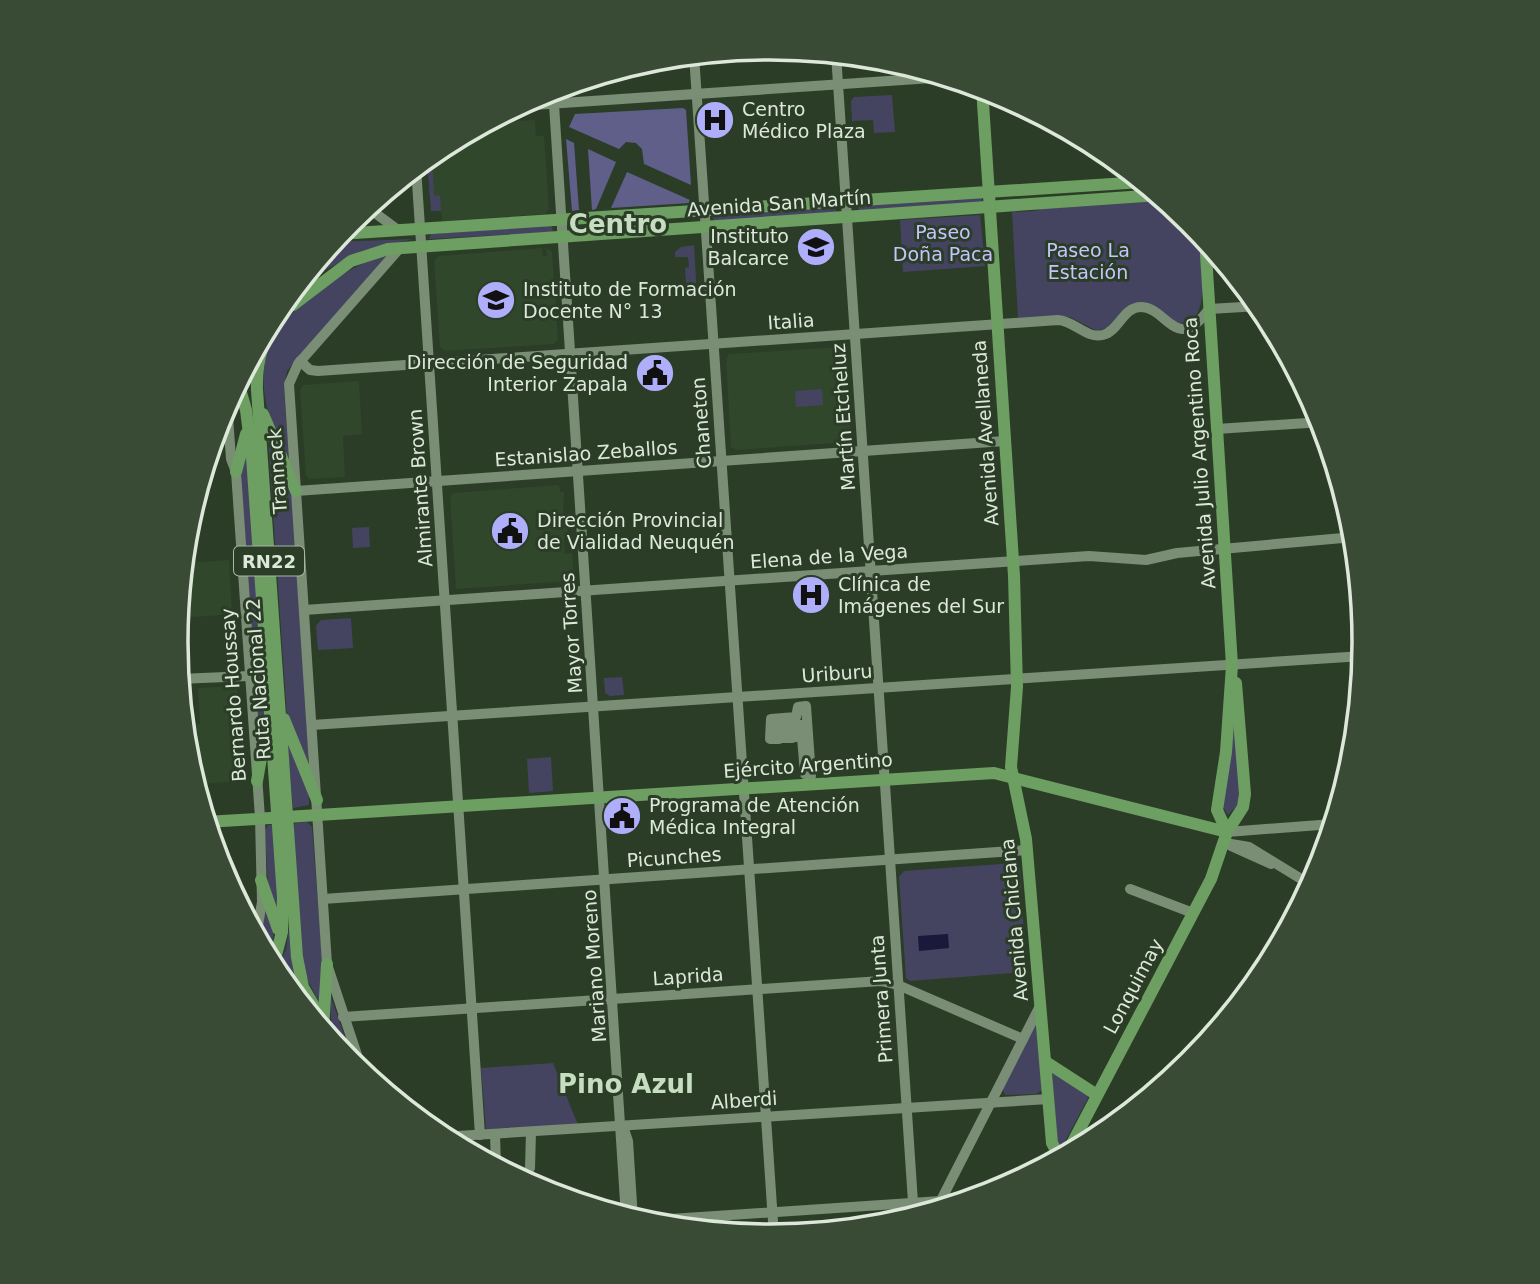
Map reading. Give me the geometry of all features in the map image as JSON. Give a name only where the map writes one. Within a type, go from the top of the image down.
[{"type":"main road","name":"Avenida Avellaneda","points":[[983,100],[1013,561],[1017,679],[1012,777]]},
{"type":"main road","name":"Avenida San Martín","points":[[355,234],[1128,183]]},
{"type":"main road","name":"Avenida San Martín","points":[[297,303],[351,261],[371,252],[400,248],[1144,196]]},
{"type":"main road","name":"Avenida Julio Argentino Roca","points":[[1206,256],[1232,665],[1226,752],[1217,804],[1217,816],[1226,837]]},
{"type":"main road","name":"Ruta Nacional 22","points":[[258,366],[257,390],[282,817],[298,967],[303,986],[311,1001]]},
{"type":"main road","points":[[257,390],[269,431],[285,461],[296,491]]},
{"type":"main road","name":"Ruta Nacional 22","points":[[242,397],[248,416],[274,700]]},
{"type":"main road","points":[[236,472],[248,416]]},
{"type":"main road","name":"Avenida Julio Argentino Roca","points":[[1226,837],[1240,814],[1245,794],[1238,694],[1232,665]]},
{"type":"main road","points":[[257,781],[274,700]]},
{"type":"main road","points":[[274,700],[317,800]]},
{"type":"main road","name":"Ejército Argentino","points":[[216,821],[989,773],[1012,777],[1226,837]]},
{"type":"main road","name":"Avenida Chiclana","points":[[1012,777],[1027,850],[1054,1150]]},
{"type":"main road","name":"Ruta Nacional 22","points":[[278,952],[283,908],[282,817]]},
{"type":"main road","name":"Lonquimay","points":[[1075,1137],[1193,912],[1226,837]]},
{"type":"main road","points":[[261,880],[277,922],[281,942]]},
{"type":"main road","points":[[324,1016],[327,964]]},
{"type":"main road","points":[[1046,1062],[1097,1095]]},
{"type":"street","name":"Martín Etcheluz","points":[[837,63],[884,779]]},
{"type":"street","name":"Chaneton","points":[[695,64],[773,1224]]},
{"type":"street","points":[[548,103],[921,79]]},
{"type":"street","name":"Mayor Torres","points":[[554,103],[600,797]]},
{"type":"street","name":"Almirante Brown","points":[[417,179],[480,1135]]},
{"type":"street","points":[[376,213],[402,232]]},
{"type":"street","name":"Trannack","points":[[354,1050],[327,964],[289,384],[300,361],[400,248]]},
{"type":"street","points":[[1209,309],[1246,307]]},
{"type":"street","name":"Italia","points":[[300,361],[314,371],[1063,321],[1091,335],[1101,335],[1110,332],[1135,308],[1149,309],[1167,324],[1181,328],[1199,321],[1209,309]]},
{"type":"street","points":[[1217,429],[1309,423]]},
{"type":"street","name":"Bernardo Houssay","points":[[229,427],[236,472],[260,818],[259,921]]},
{"type":"street","name":"Estanislao Zeballos","points":[[296,491],[1005,441]]},
{"type":"street","name":"Elena de la Vega","points":[[304,610],[1013,561],[1103,556],[1146,560],[1225,549],[1343,538]]},
{"type":"street","name":"Uriburu","points":[[312,725],[1352,657]]},
{"type":"street","points":[[189,679],[249,676]]},
{"type":"street","points":[[806,706],[811,776],[805,772],[801,725],[798,726],[799,737],[795,737],[794,726],[791,726],[792,738],[789,738],[788,726],[785,726],[786,738],[783,738],[782,727],[778,727],[779,738],[770,739],[771,719],[796,717],[798,707],[806,706]]},
{"type":"street","name":"Primera Junta","points":[[884,779],[913,1207]]},
{"type":"street","name":"Mariano Moreno","points":[[600,797],[626,1206]]},
{"type":"street","name":"Ejército Argentino","points":[[1226,837],[1323,825]]},
{"type":"street","points":[[1226,837],[1302,879]]},
{"type":"street","name":"Picunches","points":[[323,899],[1027,850]]},
{"type":"street","points":[[1130,889],[1193,912]]},
{"type":"street","name":"Laprida","points":[[343,1017],[875,981],[898,985],[1023,1039]]},
{"type":"street","points":[[941,1199],[1041,1004]]},
{"type":"street","name":"Alberdi","points":[[463,1136],[1049,1099]]},
{"type":"street","points":[[622,1126],[628,1141],[632,1208]]},
{"type":"street","points":[[528,1171],[531,1132]]},
{"type":"street","points":[[495,1134],[496,1155]]},
{"type":"street","points":[[683,1218],[913,1202],[926,1204]]},
{"type":"shaded area","points":[[683,108],[686,110],[691,185],[644,164],[642,149],[636,143],[626,142],[619,149],[569,127],[575,114]]},
{"type":"shaded area","points":[[535,120],[536,136],[544,136],[549,209],[545,214],[442,221],[441,211],[431,211],[428,171],[509,122]]},
{"type":"shaded area","points":[[566,139],[574,143],[579,210],[572,211]]},
{"type":"shaded area","points":[[588,149],[616,162],[596,209],[592,210]]},
{"type":"shaded area","points":[[627,172],[690,200],[689,203],[611,208]]},
{"type":"shaded area","name":"Instituto de Formación Docente N° 13","points":[[542,248],[543,257],[547,256],[546,248],[552,252],[558,339],[554,344],[445,351],[440,347],[434,261],[439,256]]},
{"type":"shaded area","points":[[840,347],[845,351],[851,437],[847,442],[736,450],[731,447],[726,359],[729,354]]},
{"type":"shaded area","points":[[359,381],[362,434],[343,436],[345,477],[310,479],[306,476],[300,390],[304,385]]},
{"type":"shaded area","name":"Dirección Provincial de Vialidad Neuquén","points":[[559,485],[560,492],[564,492],[563,523],[567,523],[565,554],[572,553],[574,577],[570,581],[456,589],[450,497],[453,493]]},
{"type":"shaded area","points":[[229,560],[232,614],[189,618],[193,562]]},
{"type":"shaded area","points":[[237,686],[240,723],[235,723],[238,765],[244,765],[246,780],[205,784],[193,724],[200,724],[198,688]]},
{"type":"shaded area","points":[[948,934],[949,948],[919,951],[918,936]]},
{"type":"green space","points":[[892,95],[895,132],[874,133],[873,120],[852,121],[851,101],[854,97]]},
{"type":"green space","points":[[433,168],[434,195],[440,196],[441,211],[431,211],[428,171]]},
{"type":"green space","points":[[982,197],[982,204],[859,211],[858,208],[860,204]]},
{"type":"green space","name":"Paseo La Estación","points":[[1151,201],[1199,248],[1202,294],[1196,315],[1189,321],[1177,323],[1152,305],[1142,302],[1130,305],[1108,326],[1097,331],[1070,317],[1018,319],[1012,212],[1035,211],[1052,205]]},
{"type":"green space","points":[[835,205],[837,214],[714,222],[713,218],[715,214]]},
{"type":"green space","name":"Paseo Doña Paca","points":[[980,215],[985,266],[903,272],[900,220]]},
{"type":"green space","points":[[551,225],[553,232],[429,239],[431,234]]},
{"type":"green space","points":[[413,239],[361,251],[320,273],[347,241]]},
{"type":"green space","points":[[694,245],[697,298],[687,297],[685,268],[689,267],[688,257],[675,257],[675,252],[681,247]]},
{"type":"green space","points":[[389,253],[287,371],[284,388],[289,461],[267,405],[264,369],[268,350],[278,330],[311,297],[330,282]]},
{"type":"green space","points":[[822,389],[823,405],[796,407],[795,391]]},
{"type":"green space","points":[[268,440],[292,495],[309,766],[287,716]]},
{"type":"green space","points":[[247,441],[265,718],[258,746],[240,485]]},
{"type":"green space","points":[[369,527],[370,547],[353,548],[352,528]]},
{"type":"green space","points":[[351,618],[353,648],[318,650],[316,626],[321,620]]},
{"type":"green space","points":[[622,677],[624,695],[610,696],[605,693],[604,678]]},
{"type":"green space","points":[[1232,703],[1241,801],[1228,815],[1220,802]]},
{"type":"green space","points":[[287,738],[309,793],[309,805],[293,808]]},
{"type":"green space","points":[[551,757],[553,791],[529,793],[527,759]]},
{"type":"green space","points":[[307,822],[312,827],[323,969],[320,1004],[304,973],[293,827],[295,823]]},
{"type":"green space","points":[[268,825],[273,825],[279,916],[268,884],[265,831]]},
{"type":"green space","points":[[1015,863],[1020,868],[1026,972],[910,981],[906,978],[899,877],[904,871]]},
{"type":"green space","points":[[265,902],[274,932],[272,943],[262,925]]},
{"type":"green space","points":[[289,928],[297,982],[282,959]]},
{"type":"green space","points":[[330,994],[346,1041],[331,1025]]},
{"type":"green space","points":[[1036,1025],[1042,1090],[1036,1094],[1005,1095],[1002,1088]]},
{"type":"green space","points":[[553,1063],[578,1125],[486,1129],[481,1068]]},
{"type":"green space","points":[[1052,1073],[1087,1094],[1088,1098],[1063,1145],[1058,1146]]},
{"type":"place","name":"Centro Médico Plaza","points":[[715,120]]},
{"type":"place","name":"Instituto Balcarce","points":[[816,247]]},
{"type":"place","name":"Instituto de Formación Docente N° 13","points":[[496,300]]},
{"type":"place","name":"Dirección de Seguridad Interior Zapala","points":[[655,373]]},
{"type":"place","name":"Dirección Provincial de Vialidad Neuquén","points":[[510,531]]},
{"type":"place","name":"Clínica de Imágenes del Sur","points":[[811,595]]},
{"type":"place","name":"Programa de Atención Médica Integral","points":[[622,816]]},
{"type":"district","name":"Centro","points":[[618,224]]},
{"type":"district","name":"Pino Azul","points":[[626,1084]]}]
